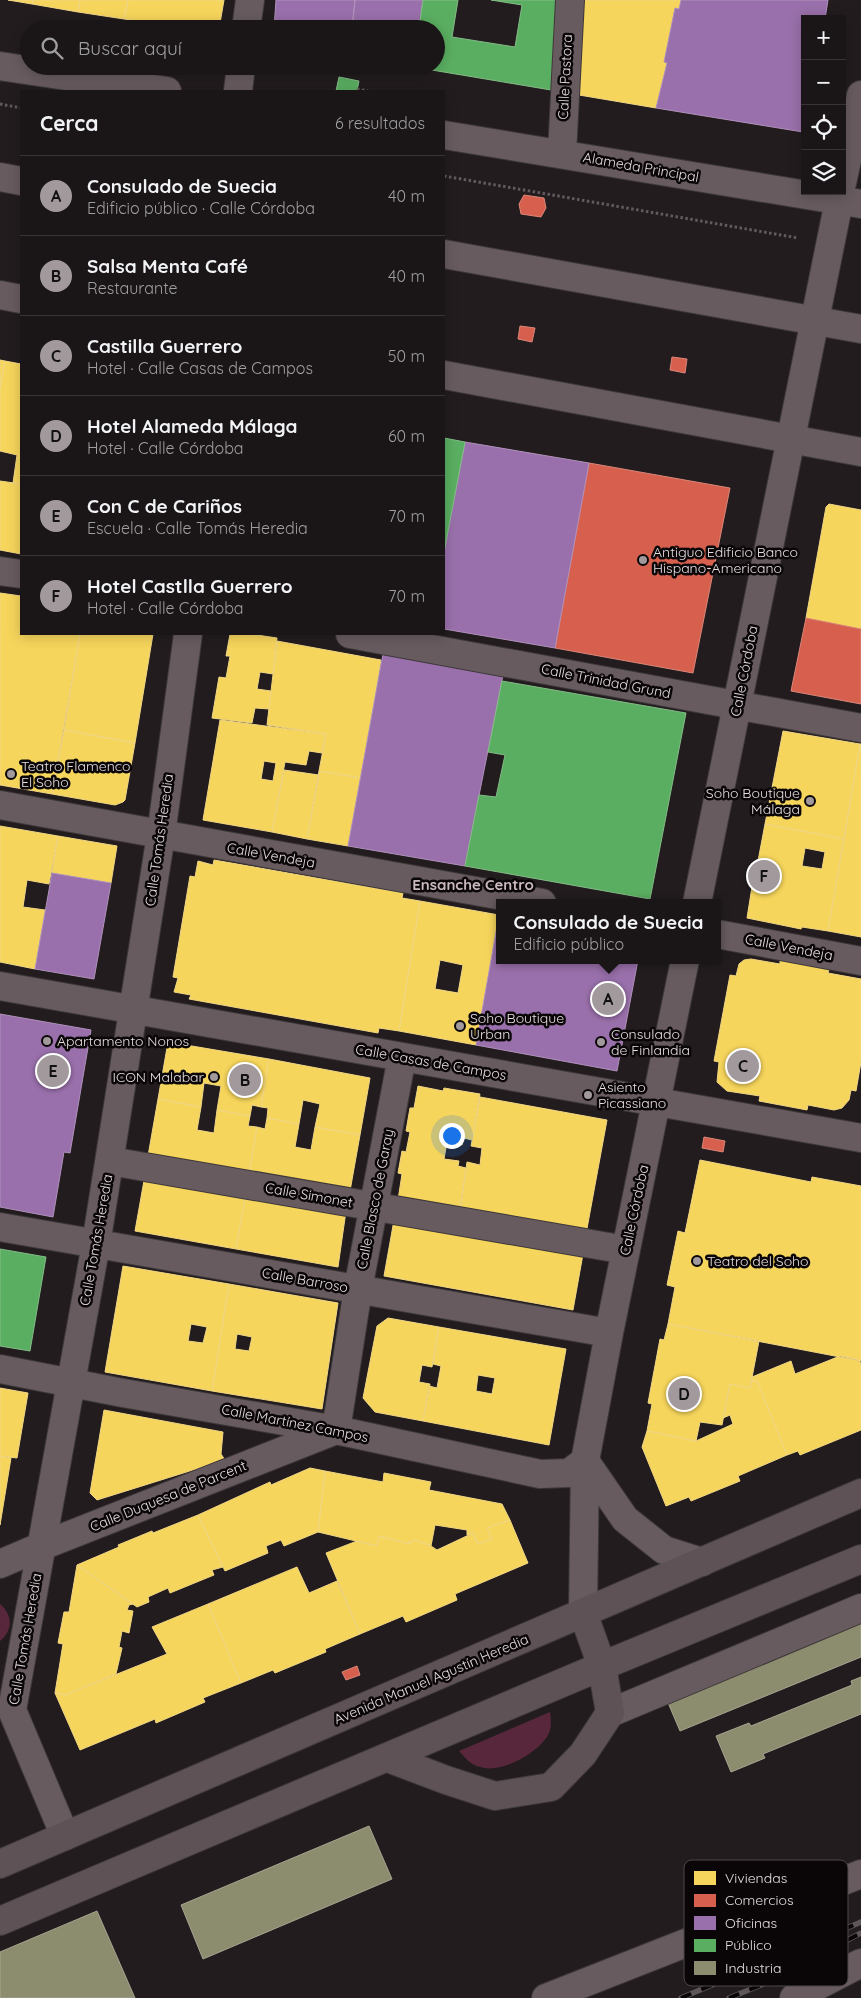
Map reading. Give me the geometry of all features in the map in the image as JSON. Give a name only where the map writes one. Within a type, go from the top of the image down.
[{"type":"main road","name":"Avenida Manuel Agustín Heredia","points":[[0,1864],[861,1493]]},
{"type":"main road","points":[[0,1921],[602,1666],[861,1559]]},
{"type":"main road","points":[[388,1758],[495,1796],[551,1787],[583,1754],[610,1714],[602,1666],[583,1613]]},
{"type":"street","points":[[247,20],[250,0]]},
{"type":"street","name":"Calle Pastora","points":[[562,153],[570,0]]},
{"type":"street","points":[[0,66],[20,69]]},
{"type":"street","points":[[60,75],[161,90]]},
{"type":"street","points":[[238,90],[240,75]]},
{"type":"street","points":[[790,439],[830,245],[846,195],[861,95]]},
{"type":"street","name":"Alameda Principal","points":[[445,135],[801,188]]},
{"type":"street","points":[[0,177],[20,181]]},
{"type":"street","points":[[445,254],[861,329]]},
{"type":"street","points":[[0,295],[20,298]]},
{"type":"street","points":[[445,376],[861,452]]},
{"type":"street","name":"Calle Córdoba","points":[[698,899],[790,439]]},
{"type":"street","points":[[0,571],[20,574]]},
{"type":"street","name":"Calle Tomás Heredia","points":[[65,1836],[12,1710],[110,1161],[161,835],[188,635]]},
{"type":"street","name":"Calle Trinidad Grund","points":[[355,635],[861,728]]},
{"type":"street","name":"Calle Vendeja","points":[[0,806],[520,899]]},
{"type":"street","name":"Calle Vendeja","points":[[721,935],[861,961]]},
{"type":"street","name":"Calle Córdoba","points":[[583,1613],[585,1460],[684,964]]},
{"type":"street","name":"Calle Casas de Campos","points":[[0,986],[861,1138]]},
{"type":"street","name":"Calle Blasco de Garay","points":[[336,1430],[358,1289],[402,1057]]},
{"type":"street","name":"Calle Simonet","points":[[110,1161],[626,1250]]},
{"type":"street","name":"Calle Barroso","points":[[0,1227],[610,1333]]},
{"type":"street","name":"Calle Martínez Campos","points":[[0,1369],[123,1393],[336,1430],[540,1474],[569,1473],[585,1460]]},
{"type":"street","name":"Calle Duquesa de Parcent","points":[[0,1564],[336,1430]]},
{"type":"street","points":[[585,1460],[625,1519],[664,1550],[702,1562]]},
{"type":"street","points":[[610,1714],[861,1608]]},
{"type":"street","points":[[848,1879],[861,1874]]},
{"type":"street","points":[[546,1998],[684,1944]]},
{"type":"street","points":[[848,1970],[861,1963]]},
{"type":"street","points":[[794,1998],[817,1986]]},
{"type":"path","points":[[357,89],[362,90]]},
{"type":"path","points":[[0,104],[20,108]]},
{"type":"path","points":[[445,176],[713,222],[830,245]]},
{"type":"shaded area","points":[[0,1604],[7,1613],[10,1622],[7,1632],[0,1641]]},
{"type":"shaded area","points":[[550,1712],[550,1730],[543,1742],[528,1755],[508,1765],[489,1768],[480,1767],[471,1763],[459,1751]]},
{"type":"building: Viviendas","points":[[8,0],[33,0],[32,4]]},
{"type":"building: Viviendas","points":[[33,0],[80,0],[78,12],[32,4]]},
{"type":"building: Viviendas","points":[[80,0],[128,0],[124,19],[78,12]]},
{"type":"building: Viviendas","points":[[128,0],[224,0],[221,20],[124,19]]},
{"type":"building: Viviendas","points":[[583,0],[681,0],[679,9],[675,8],[664,62],[667,63],[656,108],[579,95]]},
{"type":"building: Viviendas","points":[[0,360],[5,361],[0,389]]},
{"type":"building: Viviendas","points":[[5,361],[20,364],[20,484],[13,483],[17,455],[0,451],[0,389]]},
{"type":"building: Viviendas","points":[[0,481],[20,484],[20,554],[0,550]]},
{"type":"building: Viviendas","points":[[829,504],[861,510],[861,629],[806,618],[826,507]]},
{"type":"building: Viviendas","points":[[0,593],[20,596],[20,635],[80,635],[52,794],[0,785]]},
{"type":"building: Viviendas","points":[[80,635],[153,635],[135,743],[64,730]]},
{"type":"building: Viviendas","points":[[230,635],[257,635],[277,638],[273,674],[260,672],[257,689],[271,691],[269,709],[255,708],[252,723],[212,718],[219,677],[226,678],[230,656],[226,656]]},
{"type":"building: Viviendas","points":[[277,641],[381,660],[361,778],[319,771],[326,734],[267,725]]},
{"type":"building: Viviendas","points":[[220,720],[326,734],[322,753],[309,751],[306,765],[285,762],[272,832],[203,820]],"holes":[[[264,761],[276,763],[273,781],[261,779]]]},
{"type":"building: Viviendas","points":[[64,730],[135,743],[125,800],[123,802],[115,805],[52,794]]},
{"type":"building: Viviendas","name":"Soho Boutique Málaga","points":[[783,731],[860,744],[844,839],[765,824]]},
{"type":"building: Viviendas","points":[[861,744],[861,937],[828,931]]},
{"type":"building: Viviendas","points":[[284,770],[319,775],[307,839],[272,832]]},
{"type":"building: Viviendas","points":[[319,771],[361,778],[348,846],[307,839]]},
{"type":"building: Viviendas","points":[[765,824],[844,839],[828,931],[802,927],[801,929],[747,918],[756,862],[758,861]],"holes":[[[805,848],[825,852],[822,869],[802,866]]]},
{"type":"building: Viviendas","points":[[0,826],[58,836],[49,884],[27,880],[23,907],[45,910],[35,969],[0,962]]},
{"type":"building: Viviendas","points":[[58,836],[117,846],[111,883],[52,873]]},
{"type":"building: Viviendas","points":[[214,860],[403,893],[402,898],[420,901],[399,1031],[379,1028],[378,1033],[189,999],[191,995],[174,992],[178,978],[173,977],[190,876],[195,877],[198,861],[213,865]]},
{"type":"building: Viviendas","points":[[420,901],[496,914],[496,932],[476,1045],[399,1031]],"holes":[[[440,960],[463,965],[458,993],[435,989]]]},
{"type":"building: Viviendas","points":[[751,959],[780,964],[780,960],[829,969],[828,973],[861,979],[861,1062],[856,1091],[851,1090],[849,1100],[842,1108],[834,1110],[808,1105],[807,1110],[759,1101],[760,1096],[727,1091],[717,1082],[719,1062],[714,1061],[730,975],[736,976],[739,964],[744,960]]},
{"type":"building: Viviendas","name":"ICON Malabar","points":[[168,1042],[269,1059],[261,1107],[252,1105],[250,1116],[217,1110],[221,1086],[204,1083],[201,1107],[158,1099]]},
{"type":"building: Viviendas","points":[[269,1059],[370,1078],[360,1135],[315,1127],[320,1104],[303,1100],[299,1124],[267,1118],[268,1108],[261,1107]]},
{"type":"building: Viviendas","points":[[418,1086],[443,1091],[444,1088],[480,1094],[472,1140],[464,1138],[462,1145],[447,1142],[444,1159],[459,1161],[458,1166],[466,1168],[459,1214],[398,1200],[402,1174],[398,1173],[402,1151],[406,1152],[410,1132],[406,1131],[410,1108],[414,1108]]},
{"type":"building: Viviendas","points":[[480,1097],[607,1120],[586,1234],[460,1211],[467,1162],[480,1165],[482,1148],[471,1146]]},
{"type":"building: Viviendas","points":[[158,1099],[201,1107],[197,1130],[214,1133],[217,1110],[250,1116],[248,1126],[257,1127],[249,1173],[148,1156]]},
{"type":"building: Viviendas","points":[[267,1118],[299,1124],[295,1147],[311,1150],[315,1127],[360,1135],[350,1191],[249,1173],[257,1127],[265,1129]]},
{"type":"building: Viviendas","points":[[700,1160],[811,1182],[812,1177],[861,1186],[861,1361],[668,1324],[675,1287],[667,1285],[678,1231],[685,1233]]},
{"type":"building: Viviendas","points":[[145,1175],[246,1193],[236,1249],[135,1231]]},
{"type":"building: Viviendas","points":[[246,1193],[346,1211],[338,1267],[236,1249]]},
{"type":"building: Viviendas","points":[[394,1220],[583,1254],[573,1310],[384,1276]]},
{"type":"building: Viviendas","points":[[123,1266],[229,1284],[212,1391],[105,1372]],"holes":[[[191,1324],[207,1327],[203,1343],[188,1341]]]},
{"type":"building: Viviendas","points":[[229,1284],[338,1303],[322,1409],[212,1391]],"holes":[[[237,1334],[252,1337],[249,1351],[235,1349]]]},
{"type":"building: Viviendas","points":[[388,1318],[439,1327],[432,1367],[422,1365],[419,1382],[430,1384],[423,1421],[375,1412],[363,1398],[377,1326]]},
{"type":"building: Viviendas","points":[[668,1324],[759,1341],[750,1388],[730,1384],[722,1425],[700,1422],[696,1441],[647,1431],[652,1404],[648,1403],[660,1339],[664,1340]]},
{"type":"building: Viviendas","points":[[439,1327],[566,1349],[549,1445],[423,1421],[429,1386],[437,1388],[441,1366],[433,1364]],"holes":[[[478,1375],[495,1378],[492,1394],[476,1391]]]},
{"type":"building: Viviendas","points":[[840,1356],[859,1360],[861,1364],[861,1430],[800,1455],[798,1451],[787,1455],[757,1381],[751,1381],[752,1377],[791,1361],[795,1374]]},
{"type":"building: Viviendas","points":[[751,1381],[757,1381],[787,1455],[738,1476],[740,1481],[691,1501],[689,1497],[666,1506],[642,1447],[647,1431],[696,1441],[733,1424],[730,1415],[723,1418],[730,1384],[750,1388]]},
{"type":"building: Viviendas","points":[[0,1388],[28,1393],[17,1458],[0,1456]]},
{"type":"building: Viviendas","points":[[104,1410],[223,1432],[221,1454],[225,1460],[97,1500],[90,1493]]},
{"type":"building: Viviendas","points":[[0,1456],[11,1458],[0,1525]]},
{"type":"building: Viviendas","points":[[310,1468],[325,1471],[318,1532],[284,1546],[281,1540],[266,1546],[268,1553],[225,1571],[198,1515],[270,1482],[271,1485]]},
{"type":"building: Viviendas","points":[[325,1471],[383,1482],[384,1473],[431,1482],[429,1490],[502,1504],[510,1520],[487,1528],[492,1539],[478,1544],[473,1533],[467,1535],[467,1530],[435,1525],[431,1546],[415,1540],[409,1542],[410,1544],[379,1536],[377,1546],[318,1532]]},
{"type":"building: Viviendas","points":[[198,1515],[223,1567],[212,1570],[214,1575],[170,1593],[168,1588],[148,1597],[149,1602],[137,1607],[77,1565],[119,1547],[118,1545]]},
{"type":"building: Viviendas","points":[[510,1520],[528,1563],[455,1594],[457,1600],[406,1622],[403,1616],[360,1634],[326,1553],[357,1541],[377,1546],[379,1536],[410,1544],[409,1542],[415,1540],[437,1550],[473,1533],[478,1544],[492,1539],[487,1528]]},
{"type":"building: Viviendas","points":[[77,1565],[133,1604],[129,1605],[127,1610],[133,1611],[129,1633],[122,1631],[119,1647],[122,1648],[116,1674],[65,1695],[55,1693],[63,1644],[58,1643],[64,1612],[69,1612]]},
{"type":"building: Viviendas","points":[[297,1567],[309,1593],[337,1581],[360,1634],[325,1649],[326,1652],[275,1673],[273,1670],[241,1683],[208,1604]]},
{"type":"building: Viviendas","points":[[208,1604],[241,1683],[203,1698],[205,1702],[156,1723],[155,1719],[80,1750],[55,1693],[65,1695],[167,1654],[152,1627]]},
{"type":"building: Comercios","points":[[524,195],[544,198],[546,208],[541,217],[521,214],[519,204]]},
{"type":"building: Comercios","points":[[520,326],[535,328],[532,342],[518,339]]},
{"type":"building: Comercios","points":[[672,357],[687,359],[685,373],[670,370]]},
{"type":"building: Comercios","name":"Antiguo Edificio Banco Hispano-Americano","points":[[589,463],[730,488],[693,673],[555,648]]},
{"type":"building: Comercios","points":[[806,618],[861,629],[861,704],[791,691]]},
{"type":"building: Comercios","points":[[704,1137],[725,1141],[723,1152],[702,1148]]},
{"type":"building: Comercios","points":[[357,1666],[360,1675],[346,1680],[342,1672]]},
{"type":"building: Oficinas","points":[[276,0],[355,0],[353,20],[275,20]]},
{"type":"building: Oficinas","points":[[355,0],[423,0],[420,20],[353,20]]},
{"type":"building: Oficinas","points":[[681,0],[828,0],[826,15],[801,15],[801,132],[656,108],[667,63],[664,62],[675,8],[679,9]]},
{"type":"building: Oficinas","points":[[465,442],[589,463],[555,648],[445,629],[445,547]]},
{"type":"building: Oficinas","points":[[383,654],[503,675],[465,866],[348,846]]},
{"type":"building: Oficinas","points":[[52,873],[111,883],[94,979],[35,969]]},
{"type":"building: Oficinas","points":[[496,932],[496,964],[637,964],[617,1071],[476,1045]]},
{"type":"building: Oficinas","points":[[0,1014],[91,1030],[70,1153],[64,1152],[53,1217],[0,1207]]},
{"type":"building: Público","points":[[423,0],[458,0],[452,37],[515,47],[522,5],[491,0],[556,0],[551,90],[445,72],[445,20],[420,20]]},
{"type":"building: Público","points":[[339,77],[359,81],[357,90],[336,90]]},
{"type":"building: Público","points":[[445,438],[465,442],[445,547]]},
{"type":"building: Público","points":[[502,681],[686,713],[650,899],[465,866],[479,795],[496,797],[505,755],[488,752]]},
{"type":"building: Público","points":[[0,1249],[46,1257],[30,1351],[0,1346]]},
{"type":"building: Industria","points":[[861,1616],[861,1657],[680,1731],[666,1698]]},
{"type":"building: Industria","points":[[861,1677],[861,1714],[763,1754],[765,1758],[731,1772],[716,1736],[749,1723],[751,1726],[852,1685],[851,1681]]},
{"type":"building: Industria","points":[[369,1826],[392,1879],[203,1959],[181,1905]]},
{"type":"building: Industria","points":[[97,1911],[135,1998],[0,1998],[0,1952]]},
{"type":"railway","points":[[848,1927],[861,1922]]},
{"type":"railway","points":[[848,1940],[861,1933]]},
{"type":"railway","points":[[681,1998],[709,1986]]},
{"type":"railway","points":[[729,1998],[759,1986]]},
{"type":"place","name":"Antiguo Edificio Banco Hispano-Americano","points":[[643,560]]},
{"type":"place","name":"Teatro Flamenco El Soho","points":[[11,774]]},
{"type":"place","name":"Soho Boutique Málaga","points":[[810,801]]},
{"type":"place","name":"Hotel Castlla Guerrero","points":[[764,876]]},
{"type":"place","name":"Consulado de Suecia","points":[[608,999]]},
{"type":"place","name":"Soho Boutique Urban","points":[[460,1026]]},
{"type":"place","name":"Apartamento Nonos","points":[[47,1041]]},
{"type":"place","name":"Consulado de Finlandia","points":[[601,1042]]},
{"type":"place","name":"Castilla Guerrero","points":[[743,1066]]},
{"type":"place","name":"Con C de Cariños","points":[[53,1071]]},
{"type":"place","name":"ICON Malabar","points":[[214,1077]]},
{"type":"place","name":"Salsa Menta Café","points":[[245,1080]]},
{"type":"place","name":"Asiento Picassiano","points":[[588,1095]]},
{"type":"place","name":"Teatro del Soho","points":[[697,1261]]},
{"type":"place","name":"Hotel Alameda Málaga","points":[[684,1394]]},
{"type":"district","name":"Ensanche Centro","points":[[473,884]]}]
